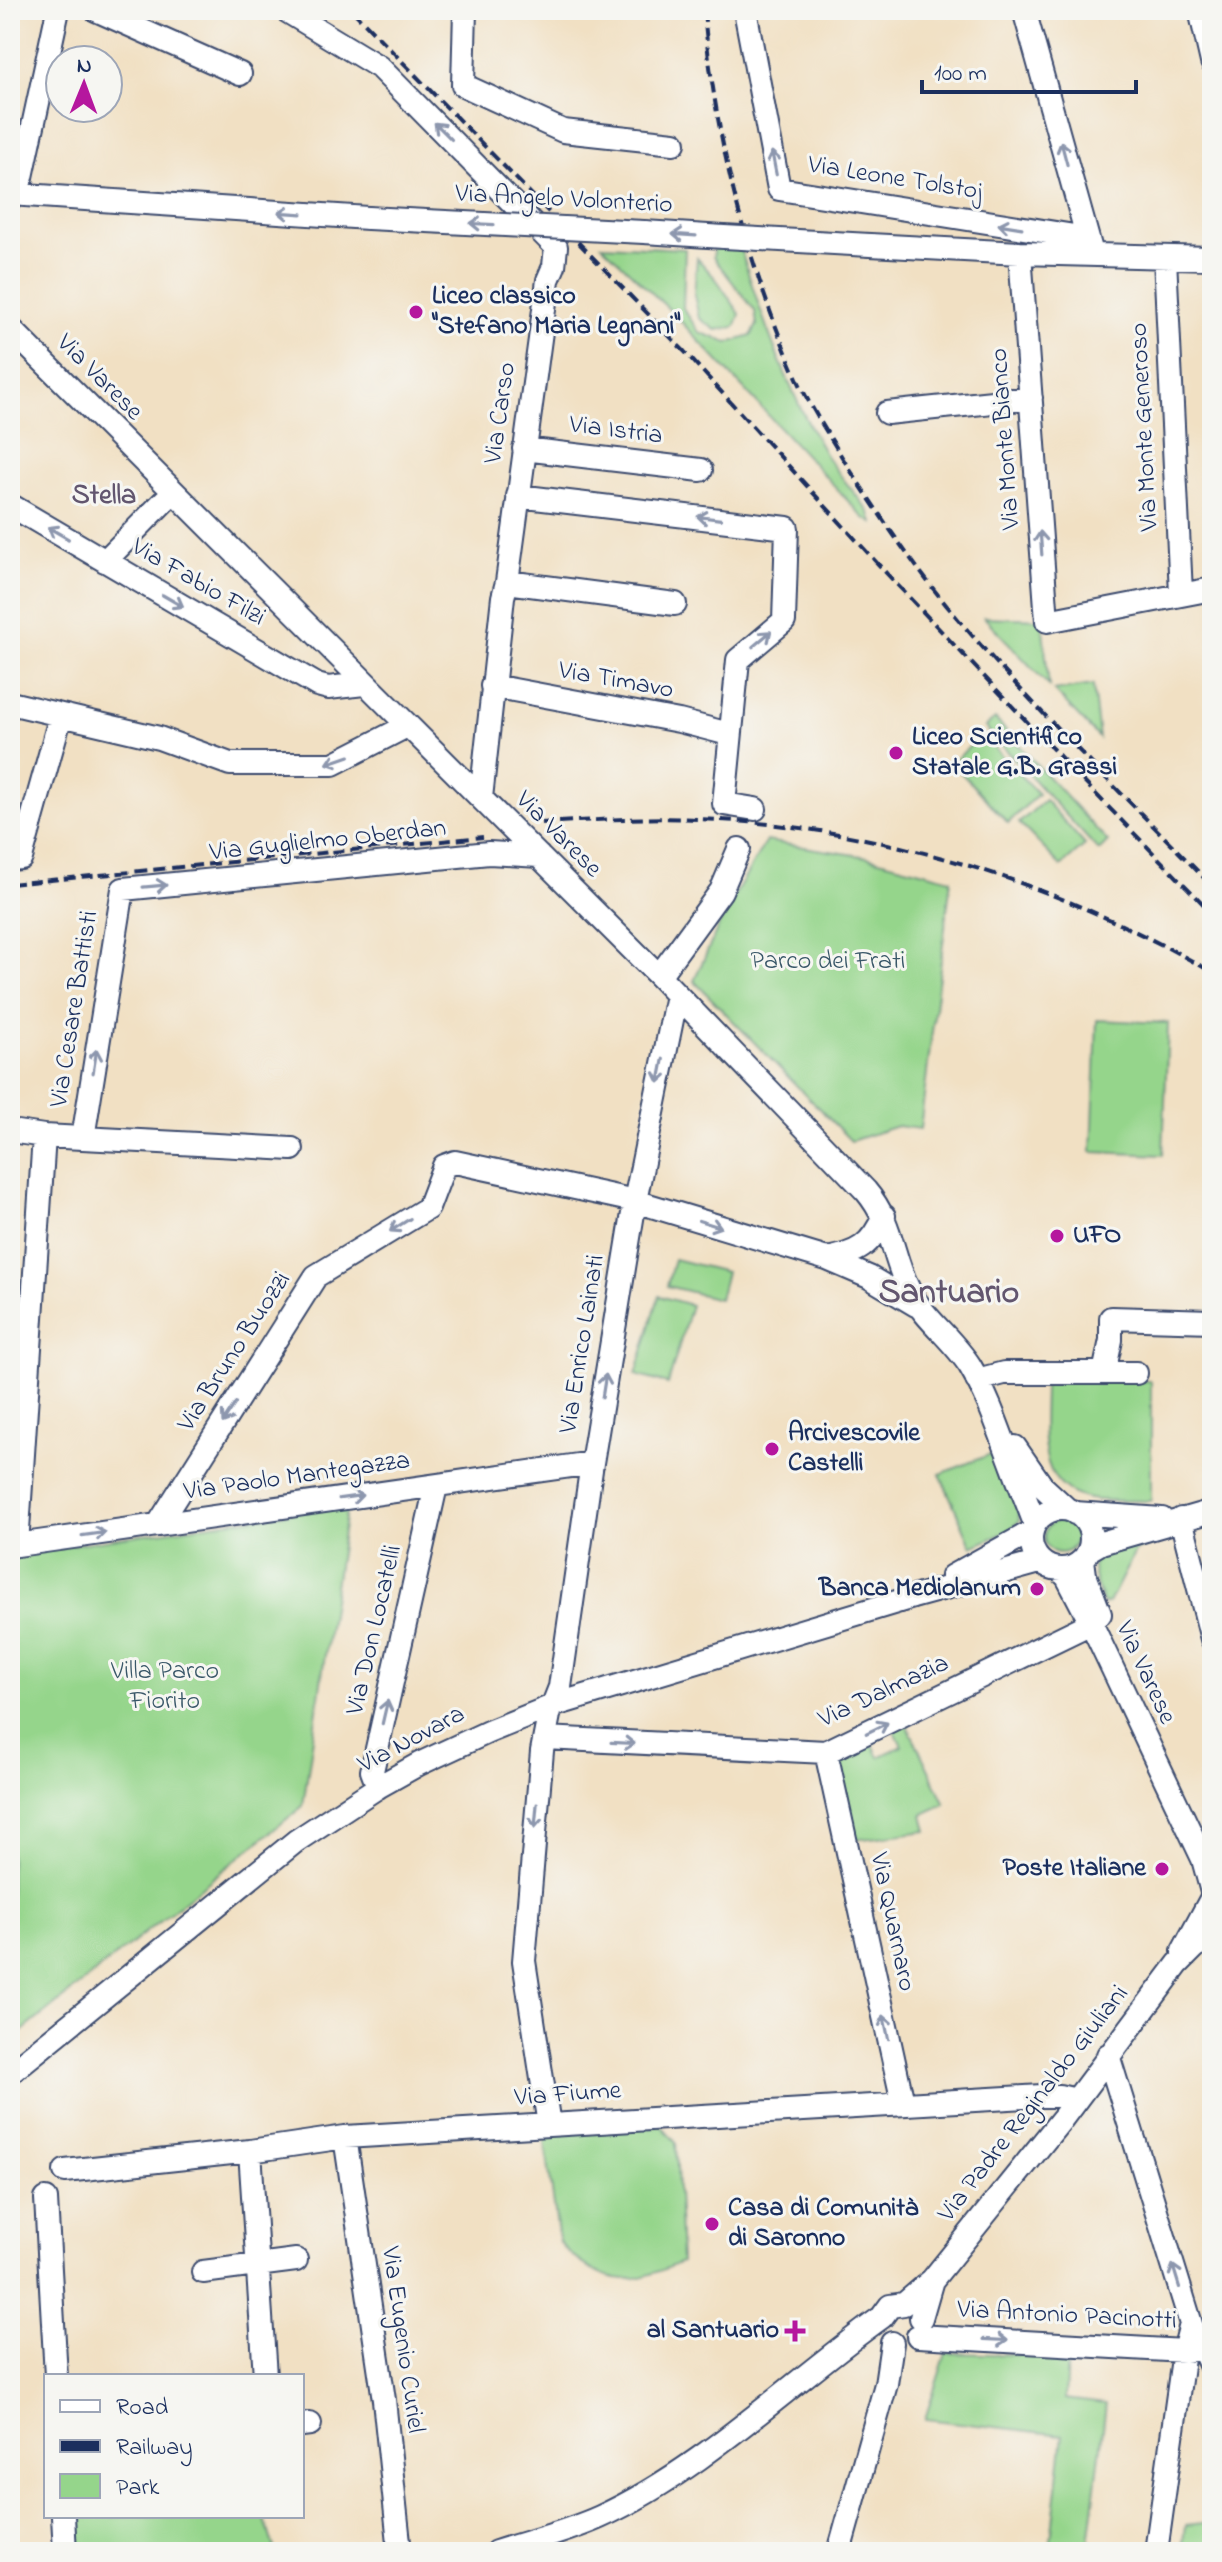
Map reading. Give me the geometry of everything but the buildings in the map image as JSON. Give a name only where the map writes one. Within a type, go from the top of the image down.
[{"type":"street","points":[[12,194],[22,177],[58,10]]},
{"type":"street","points":[[96,10],[240,74]]},
{"type":"street","name":"Via Carso","points":[[285,10],[379,67],[556,247],[554,266],[548,280],[503,597],[483,756],[481,798]]},
{"type":"street","points":[[465,10],[463,85],[563,131],[674,143]]},
{"type":"street","name":"Via Leone Tolstoj","points":[[745,10],[779,189],[1090,247]]},
{"type":"street","points":[[1024,10],[1090,247]]},
{"type":"street","points":[[1200,10],[1212,62]]},
{"type":"street","name":"Via Angelo Volonterio","points":[[12,194],[368,218],[1020,253],[1090,247],[1116,256],[1212,273]]},
{"type":"street","name":"Via Monte Bianco","points":[[1020,253],[1047,621],[1181,593]]},
{"type":"street","name":"Via Angelo Volonterio","points":[[1166,264],[1212,258]]},
{"type":"street","name":"Via Monte Generoso","points":[[1166,264],[1181,593]]},
{"type":"street","name":"Via Varese","points":[[10,328],[659,976],[866,1191],[884,1216],[898,1264],[919,1307],[960,1353],[977,1380],[1000,1428],[1033,1528]]},
{"type":"street","points":[[887,413],[1031,398]]},
{"type":"street","name":"Via Istria","points":[[524,449],[701,470]]},
{"type":"street","points":[[105,561],[173,492]]},
{"type":"street","points":[[518,496],[787,528],[784,621],[738,660],[729,734],[724,804],[755,809]]},
{"type":"street","name":"Via Fabio Filzi","points":[[10,505],[317,685],[328,688],[364,684]]},
{"type":"street","points":[[507,582],[675,604]]},
{"type":"street","points":[[1181,593],[1212,589]]},
{"type":"street","name":"Via Timavo","points":[[492,686],[679,721],[729,734]]},
{"type":"street","points":[[10,703],[159,738],[230,764],[333,764],[407,726]]},
{"type":"street","points":[[10,859],[21,858],[61,715]]},
{"type":"street","points":[[450,767],[483,756]]},
{"type":"street","points":[[659,976],[721,891],[739,849]]},
{"type":"street","name":"Via Guglielmo Oberdan","points":[[123,889],[489,853],[539,856]]},
{"type":"street","name":"Via Cesare Battisti","points":[[83,1138],[123,889]]},
{"type":"street","name":"Via Enrico Lainati","points":[[549,2125],[524,1961],[545,1738],[549,1715],[560,1687],[592,1463],[635,1201],[677,995]]},
{"type":"street","points":[[10,1131],[44,1136],[292,1149]]},
{"type":"street","points":[[13,1545],[44,1136]]},
{"type":"street","name":"Via Bruno Buozzi","points":[[158,1525],[316,1276],[428,1208],[444,1166],[455,1162],[635,1201]]},
{"type":"street","points":[[635,1201],[827,1259],[869,1277],[919,1307]]},
{"type":"street","points":[[827,1259],[864,1247],[884,1216]]},
{"type":"street","points":[[1104,1373],[1111,1340],[1111,1318],[1212,1321]]},
{"type":"street","points":[[977,1380],[1004,1373],[1136,1373]]},
{"type":"street","name":"Via Varese","points":[[1000,1428],[1042,1486],[1071,1512]]},
{"type":"street","name":"Via Paolo Mantegazza","points":[[13,1545],[592,1463]]},
{"type":"street","name":"Via Don Locatelli","points":[[378,1787],[372,1771],[436,1486]]},
{"type":"street","points":[[1178,1519],[1053,1510],[1039,1518],[1033,1528],[1032,1548],[1050,1565],[1076,1565],[1086,1555],[1178,1519],[1212,1511]]},
{"type":"street","points":[[1071,1512],[1082,1518],[1090,1533],[1086,1555]]},
{"type":"street","points":[[1178,1519],[1212,1639]]},
{"type":"street","name":"Via Novara","points":[[913,1597],[1033,1528]]},
{"type":"street","name":"Via Varese","points":[[1086,1555],[1083,1571],[1095,1603],[1149,1726],[1212,1846]]},
{"type":"street","name":"Via Varese","points":[[1050,1565],[1067,1577],[1091,1623],[1203,1859],[1212,1897]]},
{"type":"street","name":"Via Novara","points":[[10,2073],[296,1841],[378,1787],[474,1738],[555,1705],[913,1597],[1050,1565]]},
{"type":"street","name":"Via Dalmazia","points":[[545,1738],[826,1752],[1091,1623]]},
{"type":"street","name":"Via Quarnaro","points":[[826,1752],[903,2103]]},
{"type":"street","name":"Via Padre Reginaldo Giuliani","points":[[1178,1964],[1188,1938],[1212,1897]]},
{"type":"street","name":"Via Padre Reginaldo Giuliani","points":[[496,2552],[599,2518],[650,2490],[701,2456],[846,2343],[900,2328],[933,2279],[1076,2100],[1178,1964],[1212,1930]]},
{"type":"street","points":[[1108,2055],[1203,2354],[1156,2552]]},
{"type":"street","name":"Via Fiume","points":[[65,2171],[250,2151],[345,2137],[1035,2096],[1076,2100]]},
{"type":"street","name":"Via Eugenio Curiel","points":[[345,2137],[384,2400],[400,2552]]},
{"type":"street","points":[[250,2151],[265,2374]]},
{"type":"street","points":[[46,2199],[56,2374]]},
{"type":"street","points":[[203,2272],[296,2260]]},
{"type":"street","points":[[839,2552],[900,2328]]},
{"type":"street","name":"Via Antonio Pacinotti","points":[[900,2328],[1203,2354]]},
{"type":"street","points":[[63,2518],[65,2552]]},
{"type":"green space","points":[[739,244],[766,325],[811,429],[825,454],[870,513],[873,523],[863,517],[674,314],[602,245],[685,249],[683,308],[699,332],[728,343],[751,336],[757,325],[755,311],[713,257],[715,245]]},
{"type":"green space","points":[[697,258],[717,280],[740,314],[735,327],[716,330],[699,318],[694,295]]},
{"type":"green space","points":[[984,617],[1042,619],[1049,686]]},
{"type":"green space","points":[[1093,686],[1099,738],[1054,691]]},
{"type":"green space","points":[[995,719],[1108,842],[1099,851],[985,727]]},
{"type":"green space","points":[[982,735],[1038,794],[1008,823],[952,763]]},
{"type":"green space","points":[[1045,800],[1085,845],[1061,866],[1019,823]]},
{"type":"green space","name":"Parco dei Frati","points":[[766,841],[868,857],[951,879],[920,1129],[897,1126],[851,1141],[694,981],[725,912]]},
{"type":"green space","points":[[1097,1020],[1168,1023],[1163,1155],[1092,1152]]},
{"type":"green space","points":[[674,1259],[726,1272],[719,1299],[667,1286]]},
{"type":"green space","points":[[659,1296],[691,1305],[668,1384],[636,1375]]},
{"type":"green space","points":[[1044,1378],[1151,1381],[1151,1501],[1089,1499],[1070,1492],[1058,1482],[1045,1451]]},
{"type":"green space","points":[[991,1454],[1018,1506],[1019,1521],[1011,1530],[972,1547],[940,1474]]},
{"type":"green space","name":"Villa Parco Fiorito","points":[[347,1504],[303,1806],[10,2041],[10,1554]]},
{"type":"green space","points":[[1060,1521],[1072,1525],[1076,1537],[1072,1549],[1060,1553],[1048,1549],[1044,1537],[1048,1525]]},
{"type":"green space","points":[[1144,1537],[1146,1548],[1136,1550],[1109,1603],[1104,1605],[1094,1573],[1093,1563],[1097,1556],[1103,1550]]},
{"type":"green space","points":[[905,1720],[945,1804],[923,1814],[927,1831],[855,1840],[840,1762],[850,1750],[870,1738],[879,1757],[902,1746],[893,1727]]},
{"type":"green space","points":[[662,2126],[676,2142],[681,2262],[639,2277],[625,2279],[607,2276],[580,2262],[559,2242],[544,2134]]},
{"type":"green space","points":[[946,2353],[1067,2356],[1065,2399],[1106,2404],[1088,2552],[1050,2549],[1063,2435],[925,2419]]},
{"type":"green space","points":[[73,2518],[265,2518],[275,2552],[75,2552]]},
{"type":"green space","points":[[1212,2522],[1212,2552],[1183,2552],[1186,2525]]},
{"type":"railway","points":[[352,10],[684,351],[888,575],[1212,913]]},
{"type":"railway","points":[[704,10],[716,104],[735,198],[762,289],[797,378],[814,410],[885,522],[958,619],[1051,721],[1212,886]]},
{"type":"railway","points":[[541,823],[699,819],[834,833],[900,847],[964,864],[1091,911],[1212,972]]},
{"type":"railway","points":[[10,884],[483,837]]},
{"type":"place","name":"Liceo classico \"Stefano Maria Legnani\"","points":[[416,312]]},
{"type":"place","name":"Liceo Scientifico Statale G.B. Grassi","points":[[896,753]]},
{"type":"place","name":"UFO","points":[[1057,1236]]},
{"type":"place","name":"Arcivescovile Castelli","points":[[772,1449]]},
{"type":"place","name":"Banca Mediolanum","points":[[1037,1589]]},
{"type":"place","name":"Poste Italiane","points":[[1162,1869]]},
{"type":"place","name":"Casa di Comunità di Saronno","points":[[712,2224]]},
{"type":"place","name":"al Santuario","points":[[795,2331]]},
{"type":"district","name":"Stella","points":[[104,496]]},
{"type":"district","name":"Santuario","points":[[949,1294]]}]
